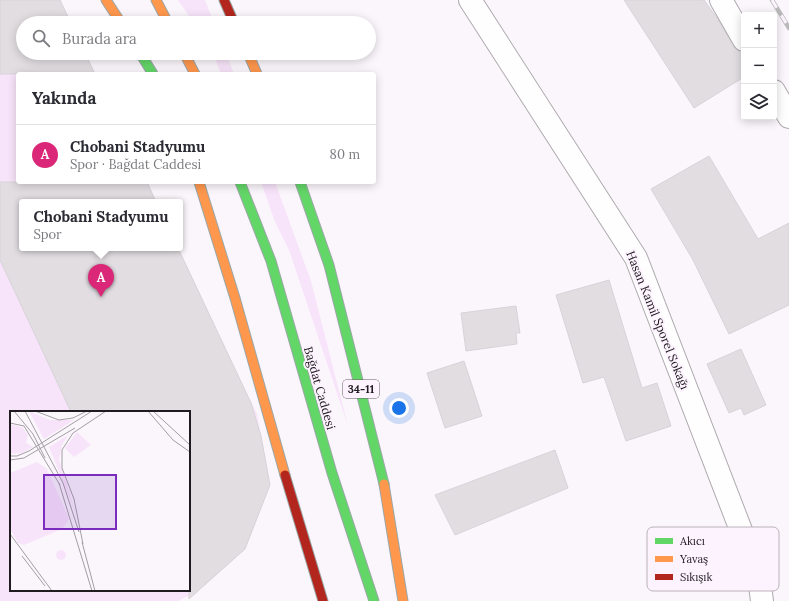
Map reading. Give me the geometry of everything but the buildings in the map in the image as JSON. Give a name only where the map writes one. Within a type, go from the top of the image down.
[{"type":"main road","points":[[106,0],[116,16]]},
{"type":"main road","points":[[116,0],[124,16]]},
{"type":"main road","points":[[156,0],[164,16]]},
{"type":"main road","points":[[224,0],[231,16]]},
{"type":"main road","points":[[145,60],[153,72]]},
{"type":"main road","points":[[149,60],[156,72]]},
{"type":"main road","points":[[188,60],[194,72]]},
{"type":"main road","points":[[251,60],[256,72]]},
{"type":"main road","points":[[200,184],[235,298],[298,522],[323,601]]},
{"type":"main road","name":"Bağdat Caddesi","points":[[241,184],[271,261],[332,473],[374,601]]},
{"type":"main road","name":"34-11","points":[[301,184],[329,265],[386,486],[403,601]]},
{"type":"street","name":"Hasan Kamil Sporel Sokağı","points":[[470,0],[636,258],[740,527]]},
{"type":"street","points":[[721,0],[741,35]]},
{"type":"street","points":[[777,96],[789,117]]},
{"type":"street","name":"Hasan Kamil Sporel Sokağı","points":[[761,591],[762,601]]},
{"type":"shaded area","points":[[0,0],[16,16],[16,60],[88,60],[94,72],[16,72],[16,184],[148,184],[155,199],[19,199],[19,251],[179,251],[257,414],[270,485],[245,549],[197,592],[178,601],[0,601]]},
{"type":"shaded area","points":[[178,0],[205,0],[211,16],[189,16]]},
{"type":"shaded area","points":[[216,60],[229,60],[233,72],[220,72]]},
{"type":"shaded area","points":[[262,184],[276,184],[311,281],[348,426],[289,250],[275,222]]},
{"type":"railway","points":[[772,0],[789,28]]},
{"type":"traffic: fast","points":[[144,60],[152,72]]},
{"type":"traffic: fast","points":[[241,184],[271,261],[332,473],[374,601]]},
{"type":"traffic: fast","points":[[301,184],[329,265],[384,484]]},
{"type":"traffic: slow","points":[[106,0],[116,16]]},
{"type":"traffic: slow","points":[[156,0],[164,16]]},
{"type":"traffic: slow","points":[[188,60],[194,72]]},
{"type":"traffic: slow","points":[[251,60],[256,72]]},
{"type":"traffic: slow","points":[[200,184],[235,298],[285,475]]},
{"type":"traffic: slow","points":[[384,484],[403,601]]},
{"type":"traffic: jam","points":[[224,0],[231,16]]},
{"type":"traffic: jam","points":[[285,475],[323,601]]},
{"type":"place","name":"Chobani Stadyumu","points":[[101,297]]}]
